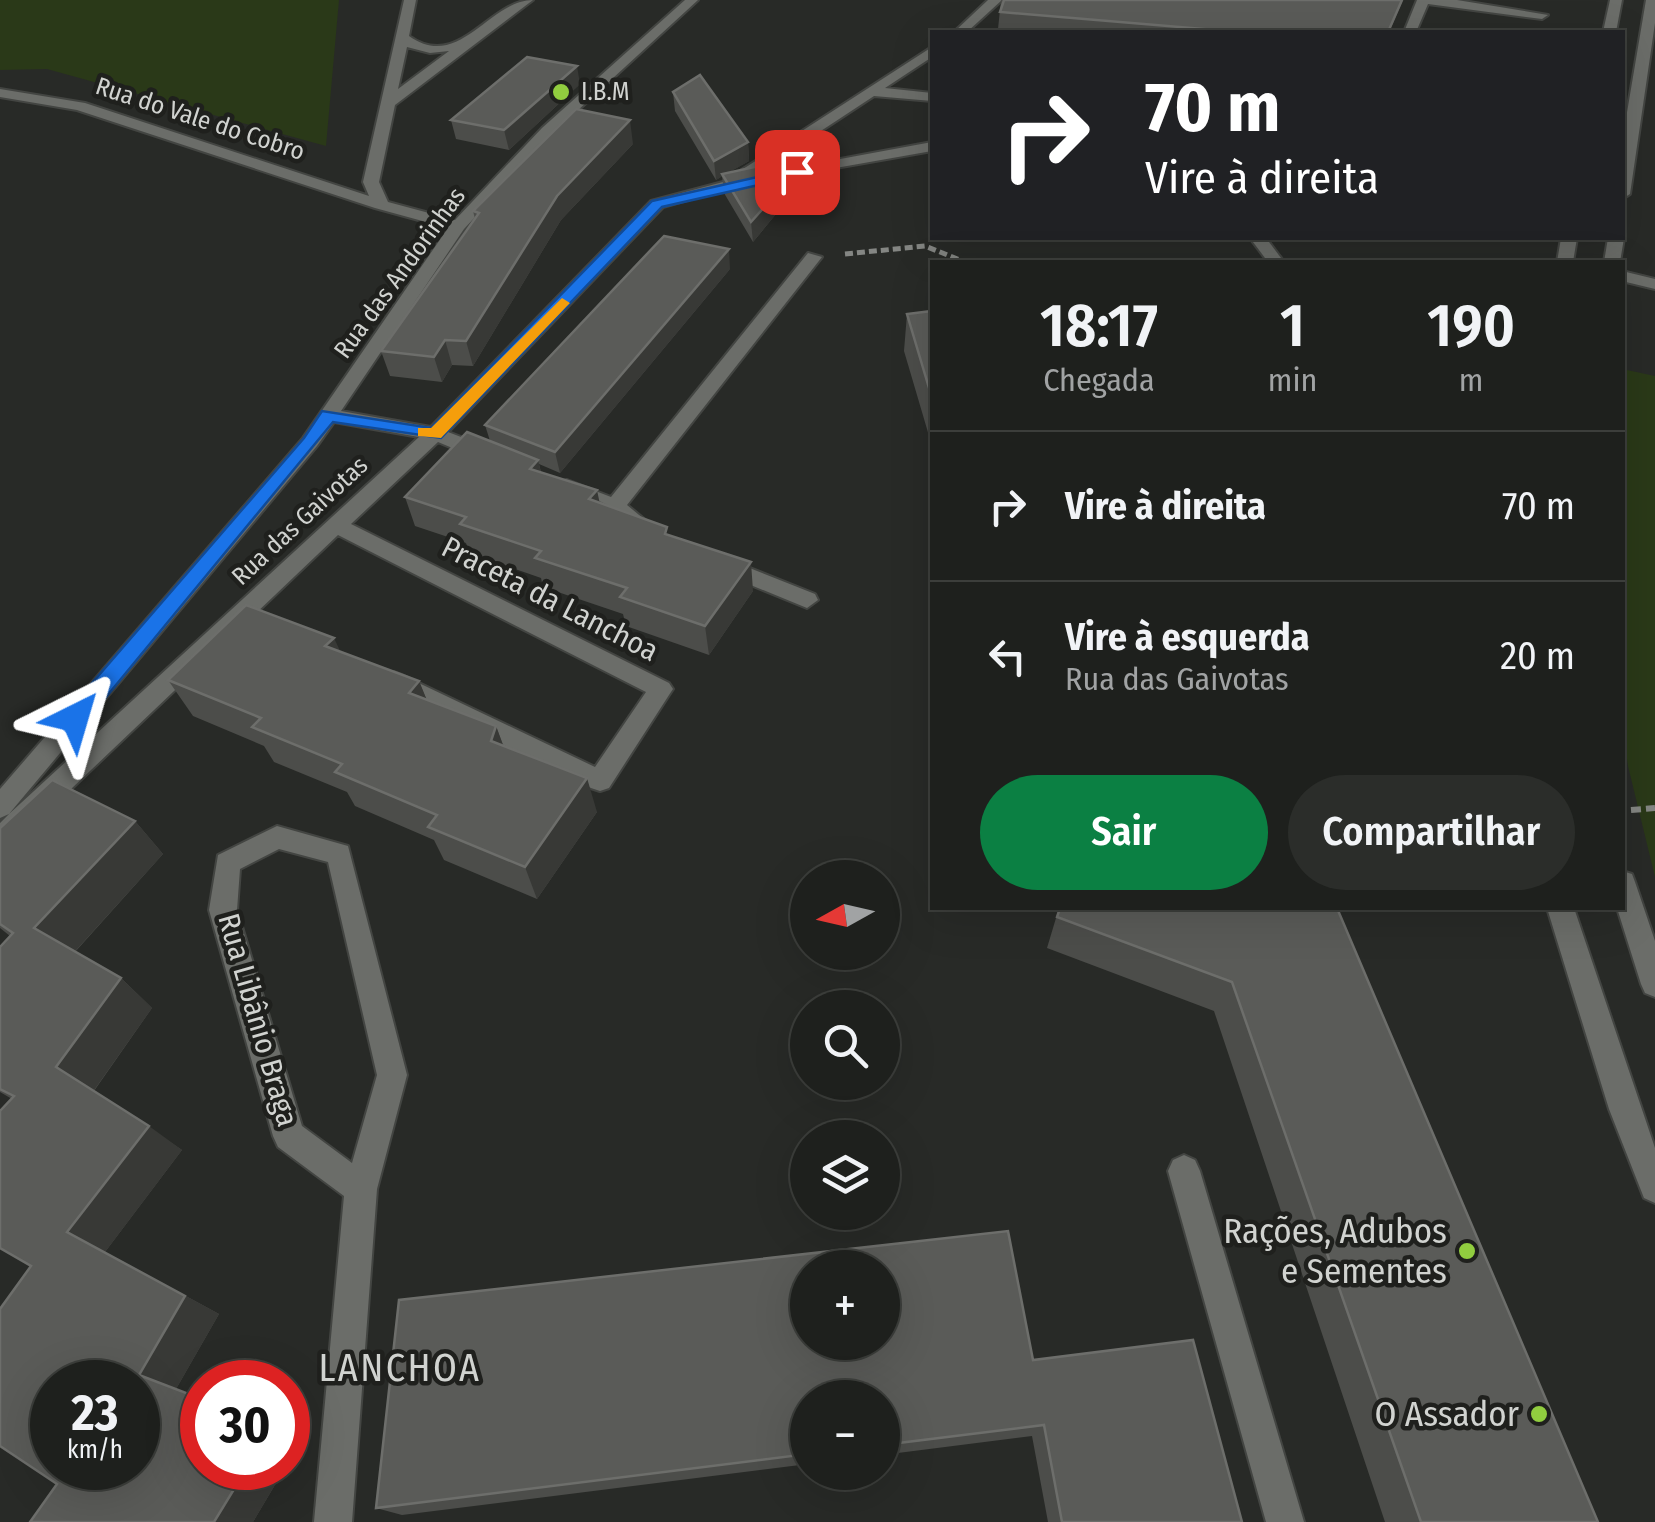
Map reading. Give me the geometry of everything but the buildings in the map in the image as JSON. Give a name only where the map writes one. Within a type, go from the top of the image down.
[{"type":"street","points":[[381,205],[372,182],[410,0]]},
{"type":"street","points":[[387,104],[527,0]]},
{"type":"street","name":"Rua das Andorinhas","points":[[0,807],[310,442],[458,226],[547,131],[692,0]]},
{"type":"street","points":[[962,30],[996,0]]},
{"type":"street","points":[[1411,30],[1425,0],[1542,16]]},
{"type":"street","points":[[1609,30],[1616,0]]},
{"type":"street","points":[[1625,175],[1652,0]]},
{"type":"street","points":[[402,37],[411,46],[427,50],[474,40]]},
{"type":"street","name":"Rua das Gaivotas","points":[[0,840],[255,613],[336,525],[435,434],[657,204],[729,185],[930,52]]},
{"type":"street","points":[[871,91],[930,97]]},
{"type":"street","name":"Rua do Vale do Cobro","points":[[0,93],[80,106],[381,205],[458,226]]},
{"type":"street","points":[[729,185],[930,147]]},
{"type":"street","points":[[615,506],[814,258]]},
{"type":"street","points":[[1625,277],[1655,284]]},
{"type":"street","points":[[328,415],[435,434],[507,463]]},
{"type":"street","points":[[543,478],[615,506],[657,538]]},
{"type":"street","name":"Praceta da Lanchoa","points":[[336,525],[661,689],[600,781],[370,669]]},
{"type":"street","points":[[707,558],[806,600]]},
{"type":"street","name":"Rua Libânio Braga","points":[[332,1522],[360,1189],[392,1075],[339,854],[276,837],[227,863],[222,910],[289,1136],[360,1189]]},
{"type":"street","points":[[1625,891],[1655,984]]},
{"type":"street","points":[[1561,910],[1624,1109],[1655,1187]]},
{"type":"street","points":[[1184,1171],[1285,1522]]},
{"type":"path","points":[[814,258],[925,246],[960,260]]},
{"type":"path","points":[[1631,810],[1655,808]]},
{"type":"green space","points":[[0,0],[339,0],[326,146],[47,69],[0,70]]},
{"type":"green space","points":[[1627,370],[1655,376],[1655,877],[1625,745]]},
{"type":"slow traffic","points":[[424,432],[435,434],[562,303]]},
{"type":"place","name":"I.B.M","points":[[561,92]]},
{"type":"place","name":"Rações, Adubos e Sementes","points":[[1467,1251]]},
{"type":"place","name":"O Assador","points":[[1539,1414]]},
{"type":"district","name":"LANCHOA","points":[[400,1368]]},
{"type":"route","points":[[75,718],[310,442],[328,415],[435,434],[657,204],[797,172]]}]
